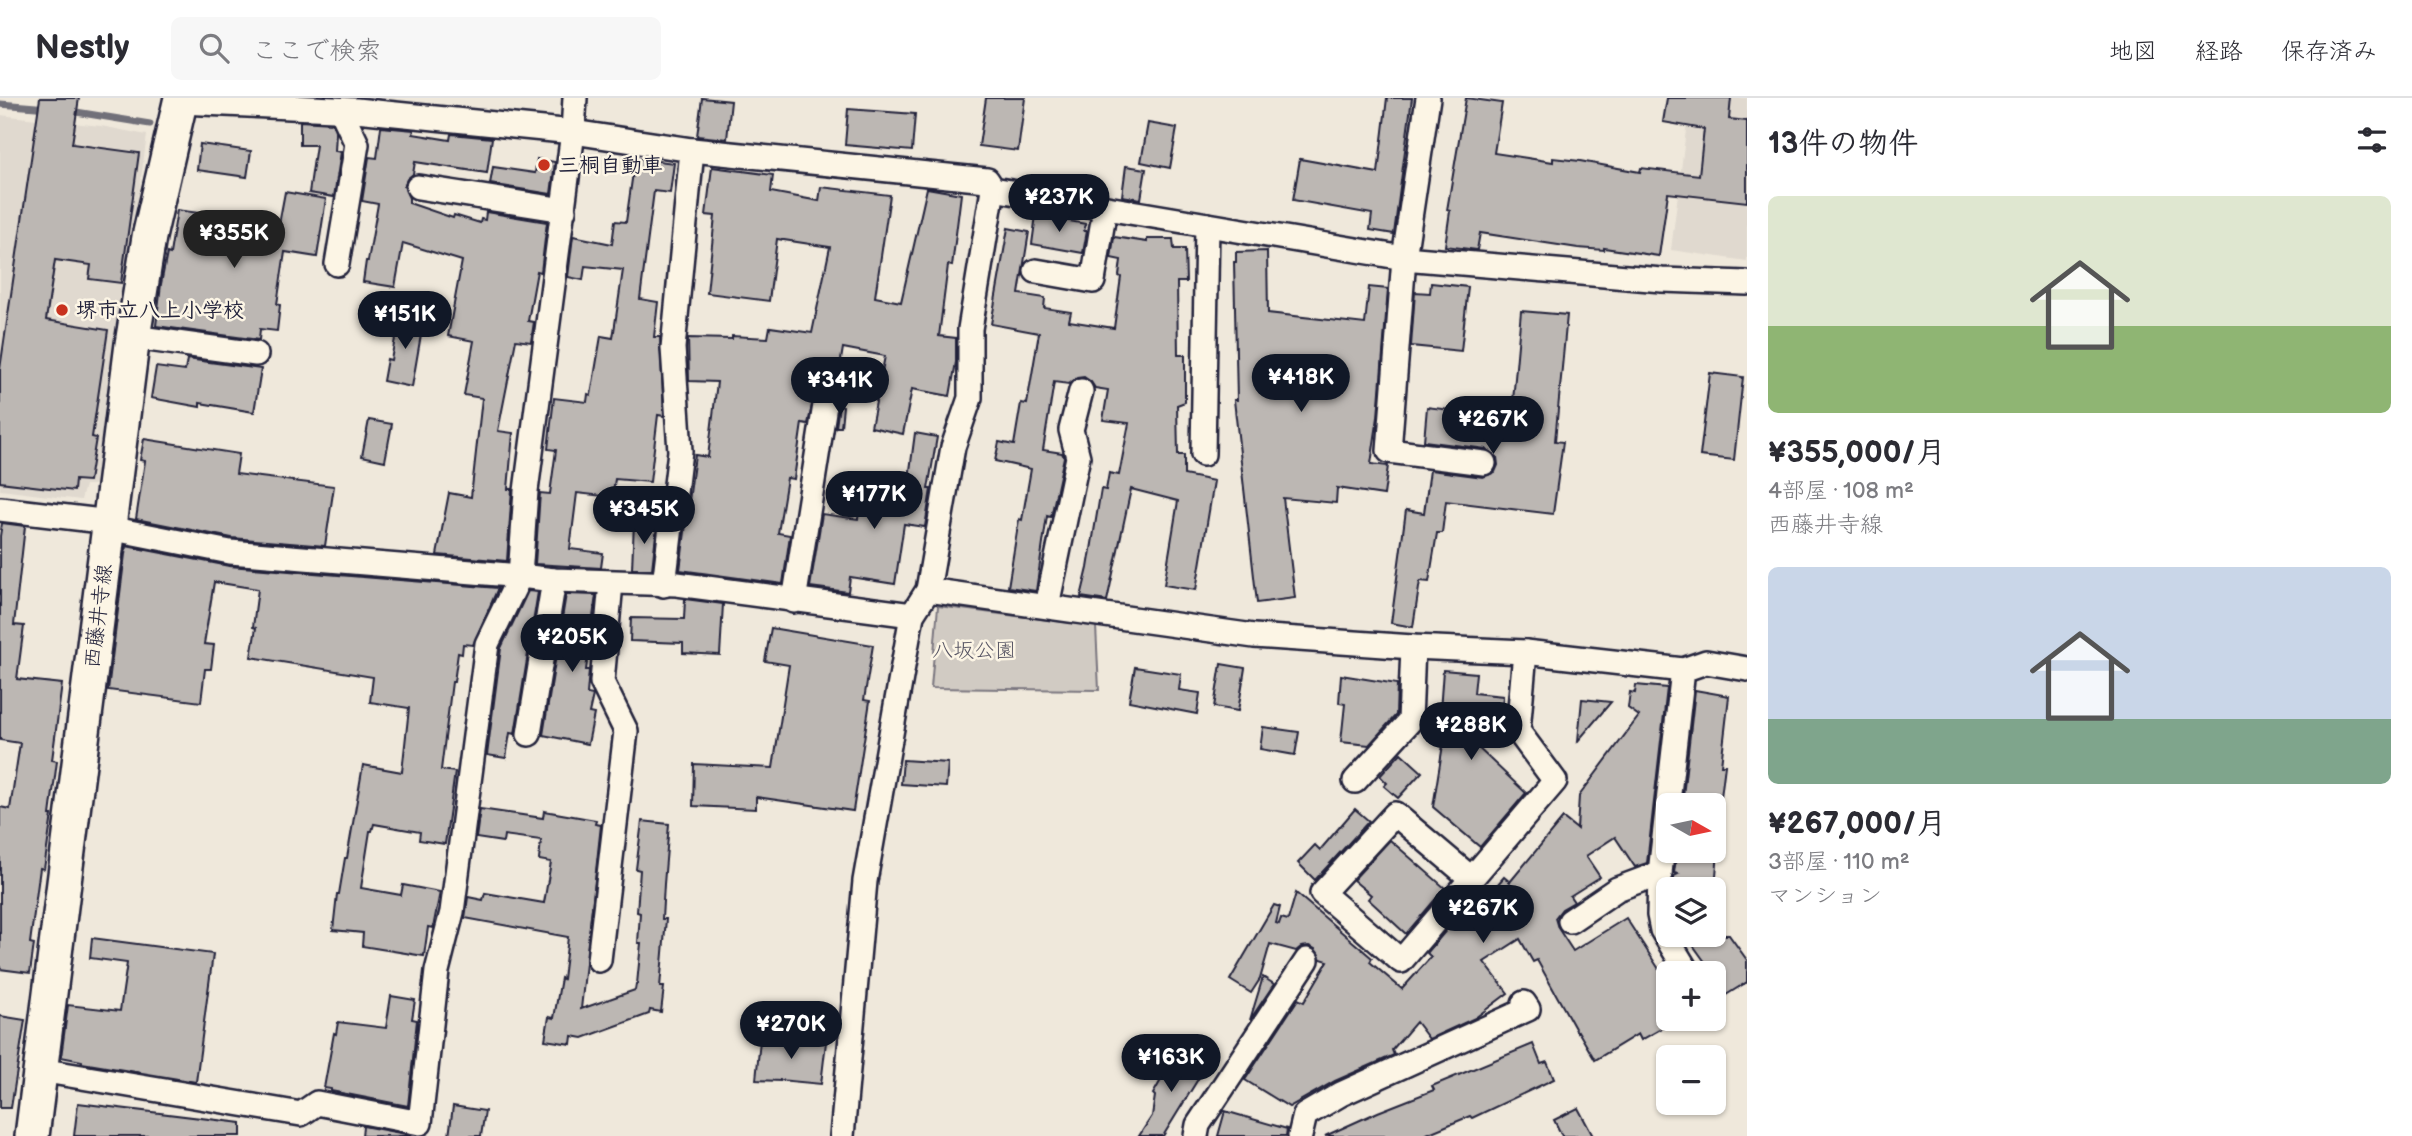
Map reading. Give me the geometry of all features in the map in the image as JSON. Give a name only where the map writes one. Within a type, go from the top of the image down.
[{"type":"main road","name":"西藤井寺線","points":[[32,1136],[133,337],[149,237],[180,100]]},
{"type":"street","points":[[40,1070],[301,1114],[317,1103],[420,1123],[437,971],[452,912],[487,644],[520,576],[526,491],[564,210],[575,98]]},
{"type":"street","points":[[1428,98],[1404,258],[1389,451],[1485,463]]},
{"type":"street","points":[[180,100],[341,110],[573,132],[692,150],[987,180],[993,189],[970,329],[970,398],[953,447],[928,590],[912,615],[864,881],[842,1136]]},
{"type":"street","points":[[337,264],[356,144],[341,110]]},
{"type":"street","points":[[664,585],[680,451],[673,348],[692,150]]},
{"type":"street","points":[[418,187],[564,210]]},
{"type":"street","points":[[993,189],[1404,258],[1662,280],[1747,283]]},
{"type":"street","points":[[1036,271],[1093,281],[1105,208]]},
{"type":"street","points":[[1203,454],[1207,225]]},
{"type":"street","points":[[133,337],[256,354]]},
{"type":"street","points":[[1047,607],[1078,457],[1071,430],[1081,391]]},
{"type":"street","points":[[794,601],[825,405]]},
{"type":"street","points":[[0,509],[109,525],[230,552],[554,580],[677,584],[912,615]]},
{"type":"street","points":[[529,734],[554,580]]},
{"type":"street","points":[[599,960],[626,731],[602,682],[611,583]]},
{"type":"street","points":[[928,590],[1254,636],[1525,652],[1683,670],[1706,662],[1747,669]]},
{"type":"street","points":[[1355,781],[1410,721],[1413,647]]},
{"type":"street","points":[[1472,879],[1395,814],[1322,893],[1401,961],[1472,879],[1555,781],[1518,731],[1525,652]]},
{"type":"street","points":[[1680,961],[1661,930],[1658,915],[1660,873],[1683,670]]},
{"type":"street","points":[[1570,922],[1617,889],[1660,873]]},
{"type":"street","points":[[1196,1136],[1198,1125],[1307,960]]},
{"type":"street","points":[[1300,1136],[1306,1115],[1340,1094],[1528,1009],[1524,1003]]},
{"type":"shaded area","points":[[1690,98],[1747,98],[1747,261],[1671,250]]},
{"type":"shaded area","name":"堺市立八上小学校","points":[[0,115],[101,126],[147,135],[99,485],[85,485],[81,500],[0,490]]},
{"type":"green space","name":"八坂公園","points":[[938,606],[1096,626],[1099,690],[931,688]]},
{"type":"building","name":"堺市立八上小学校","points":[[40,98],[79,98],[72,144],[139,153],[121,283],[89,279],[91,265],[55,260],[46,320],[108,330],[92,437],[96,438],[89,481],[75,480],[74,491],[0,482],[0,369]]},
{"type":"building","points":[[702,98],[731,101],[727,139],[697,136]]},
{"type":"building","points":[[986,98],[1025,98],[1018,151],[979,146]]},
{"type":"building","points":[[1387,98],[1412,98],[1394,234],[1370,230],[1372,214],[1293,200],[1300,159],[1378,173]]},
{"type":"building","points":[[1466,98],[1502,103],[1494,153],[1553,162],[1553,158],[1580,161],[1640,172],[1641,168],[1699,175],[1704,129],[1663,122],[1667,98],[1731,98],[1729,119],[1747,121],[1747,202],[1668,193],[1659,256],[1604,248],[1578,248],[1480,233],[1477,250],[1445,246],[1450,211],[1447,210]]},
{"type":"building","points":[[848,109],[915,114],[912,151],[845,145]]},
{"type":"building","points":[[300,121],[332,123],[336,133],[335,151],[341,152],[334,197],[309,193],[316,145],[300,145]]},
{"type":"building","points":[[1148,123],[1177,128],[1170,168],[1141,162]]},
{"type":"building","points":[[381,127],[414,130],[413,134],[450,140],[451,134],[492,138],[487,173],[415,162],[413,174],[404,186],[409,203],[453,218],[454,215],[480,223],[481,219],[485,220],[486,212],[547,222],[541,272],[537,271],[528,321],[534,322],[531,342],[516,340],[498,431],[513,433],[508,489],[512,489],[507,561],[437,555],[449,493],[471,497],[482,398],[464,395],[474,341],[448,336],[462,261],[403,243],[395,287],[363,282],[378,204],[362,201],[369,157],[377,158]]},
{"type":"building","points":[[200,144],[251,151],[247,177],[197,170]]},
{"type":"building","points":[[635,158],[674,163],[670,193],[654,191],[640,299],[658,302],[654,337],[660,337],[664,416],[658,415],[650,482],[615,479],[612,497],[577,493],[570,549],[603,553],[601,568],[535,564],[540,493],[550,494],[556,450],[548,449],[554,398],[587,402],[588,394],[591,395],[601,336],[613,338],[623,270],[585,266],[583,280],[568,277],[573,236],[612,244],[615,221],[626,222]]},
{"type":"building","points":[[537,159],[555,162],[551,194],[490,184],[493,167],[535,173]]},
{"type":"building","points":[[1126,166],[1146,169],[1141,199],[1122,196]]},
{"type":"building","points":[[712,167],[773,175],[771,192],[819,201],[821,187],[890,195],[875,297],[901,302],[927,188],[961,194],[952,266],[948,265],[939,336],[956,338],[956,362],[950,396],[912,389],[903,434],[871,427],[885,356],[843,348],[835,396],[827,391],[819,392],[814,397],[808,424],[802,423],[794,479],[787,478],[778,533],[790,535],[783,584],[680,570],[695,455],[708,457],[717,382],[689,381],[688,338],[768,338],[770,327],[812,333],[830,247],[777,239],[769,301],[707,293],[715,216],[706,215]]},
{"type":"building","points":[[285,192],[326,199],[317,257],[285,252],[277,304],[280,305],[277,331],[260,329],[259,340],[156,326],[161,284],[167,253],[170,254],[177,210],[207,214],[206,223],[259,231],[261,221],[279,224]]},
{"type":"building","points":[[1036,215],[1086,224],[1083,253],[1032,244]]},
{"type":"building","points":[[1008,228],[1029,232],[1019,294],[1045,298],[1044,308],[1071,312],[1069,321],[1114,328],[1121,260],[1111,258],[1114,237],[1147,242],[1147,239],[1173,239],[1174,249],[1185,249],[1186,282],[1177,282],[1178,355],[1185,355],[1185,402],[1177,405],[1178,455],[1184,455],[1184,475],[1214,481],[1196,590],[1164,585],[1178,501],[1131,489],[1107,601],[1081,597],[1101,489],[1106,490],[1109,473],[1119,475],[1129,423],[1103,420],[1108,390],[1095,388],[1084,377],[1069,384],[1054,382],[1043,450],[1062,453],[1064,457],[1051,517],[1047,516],[1036,591],[1008,587],[1019,519],[1022,520],[1031,469],[995,461],[999,442],[1014,445],[1021,403],[1027,404],[1039,333],[991,324]]},
{"type":"building","points":[[1267,251],[1268,313],[1365,324],[1369,287],[1388,289],[1378,417],[1371,464],[1388,466],[1384,495],[1337,488],[1336,503],[1283,498],[1295,598],[1257,603],[1234,400],[1237,400],[1234,262],[1236,252]]},
{"type":"building","points":[[1431,283],[1468,287],[1461,351],[1411,346],[1415,292],[1430,293]]},
{"type":"building","points":[[1521,311],[1567,315],[1555,441],[1563,442],[1553,514],[1446,501],[1442,533],[1437,533],[1429,582],[1420,581],[1413,627],[1391,623],[1406,510],[1424,513],[1430,470],[1483,477],[1495,472],[1498,465],[1497,457],[1486,449],[1424,441],[1427,407],[1451,410],[1450,414],[1511,423]]},
{"type":"building","points":[[400,312],[424,317],[412,387],[383,381],[387,359],[391,360]]},
{"type":"building","points":[[187,359],[261,369],[254,412],[200,403],[200,407],[151,398],[156,367],[185,371]]},
{"type":"building","points":[[1710,373],[1743,377],[1734,460],[1700,456]]},
{"type":"building","points":[[839,405],[843,406],[841,427],[836,427]]},
{"type":"building","points":[[369,420],[392,424],[385,461],[362,456]]},
{"type":"building","points":[[915,433],[937,437],[928,489],[931,489],[925,527],[904,524],[895,584],[850,577],[848,592],[810,587],[822,514],[858,519],[861,501],[905,508]]},
{"type":"building","points":[[144,439],[239,454],[236,474],[334,486],[325,546],[232,538],[136,519],[145,461],[140,460]]},
{"type":"building","points":[[634,522],[657,525],[652,569],[632,569]]},
{"type":"building","points":[[2,523],[25,526],[14,625],[24,626],[17,679],[62,684],[52,760],[57,761],[52,815],[44,869],[40,868],[30,943],[34,944],[30,973],[0,969],[0,807],[10,809],[20,743],[0,740]]},
{"type":"building","points":[[126,546],[229,566],[498,588],[473,645],[463,644],[462,654],[458,653],[441,770],[455,772],[445,844],[419,840],[420,832],[374,824],[370,831],[361,888],[401,895],[403,885],[440,892],[433,928],[428,927],[424,956],[362,946],[363,933],[333,930],[337,894],[347,858],[363,765],[402,772],[409,708],[370,702],[373,677],[251,657],[258,589],[214,582],[204,644],[214,645],[211,669],[205,669],[201,702],[108,690]]},
{"type":"building","points":[[528,591],[538,592],[515,734],[510,733],[506,758],[487,755],[501,648]]},
{"type":"building","points":[[566,594],[596,595],[586,670],[589,670],[587,694],[593,695],[589,713],[594,714],[588,744],[543,735]]},
{"type":"building","points":[[685,599],[723,604],[720,655],[683,653],[683,643],[630,641],[631,618],[684,619]]},
{"type":"building","points":[[771,628],[873,645],[864,700],[870,701],[853,811],[756,797],[756,809],[693,806],[694,764],[773,768],[789,665],[765,661]]},
{"type":"building","points":[[1221,664],[1245,668],[1238,711],[1214,707]]},
{"type":"building","points":[[1135,667],[1181,674],[1179,690],[1200,693],[1197,714],[1129,701]]},
{"type":"building","points":[[1443,670],[1476,673],[1474,693],[1503,696],[1500,730],[1456,727],[1526,793],[1480,847],[1433,807],[1446,726],[1439,725]]},
{"type":"building","points":[[1341,675],[1397,684],[1396,715],[1369,745],[1341,742],[1345,704],[1339,703]]},
{"type":"building","points":[[1636,685],[1667,688],[1647,863],[1635,867],[1615,837],[1586,856],[1600,877],[1570,896],[1574,902],[1562,909],[1555,918],[1558,928],[1573,951],[1626,918],[1656,964],[1657,1031],[1641,1040],[1638,1034],[1595,1060],[1537,960],[1533,962],[1520,939],[1484,962],[1508,993],[1475,1018],[1429,1039],[1416,1022],[1392,1050],[1394,1055],[1335,1081],[1289,1107],[1245,1080],[1298,999],[1304,1002],[1328,961],[1321,959],[1315,949],[1309,946],[1296,951],[1270,944],[1260,979],[1251,993],[1230,980],[1274,905],[1280,907],[1276,923],[1279,924],[1281,918],[1288,920],[1296,893],[1372,958],[1370,962],[1402,989],[1431,957],[1427,953],[1469,903],[1476,909],[1504,877],[1510,882],[1563,818],[1577,829],[1579,796],[1639,716],[1628,708],[1630,692],[1635,693]]},
{"type":"building","points":[[1695,690],[1729,696],[1721,765],[1725,765],[1722,793],[1683,793]]},
{"type":"building","points":[[1582,699],[1611,702],[1578,741]]},
{"type":"building","points":[[1263,727],[1299,732],[1295,755],[1260,749]]},
{"type":"building","points":[[1401,753],[1422,772],[1398,798],[1384,786],[1387,783],[1380,776]]},
{"type":"building","points":[[903,760],[948,763],[946,787],[901,784]]},
{"type":"building","points":[[480,809],[543,818],[544,811],[596,820],[595,824],[601,825],[581,1009],[635,990],[641,943],[638,943],[640,913],[637,912],[640,870],[636,869],[642,821],[669,824],[662,919],[666,919],[660,987],[664,987],[661,1012],[650,1010],[649,1014],[583,1038],[572,1036],[571,1044],[545,1040],[549,1017],[554,1018],[561,978],[563,979],[568,937],[465,918],[468,897],[483,900],[485,893],[544,903],[551,862],[539,860],[541,840],[504,835],[503,842],[476,838]]},
{"type":"building","points":[[1355,809],[1369,821],[1315,880],[1298,863],[1315,845],[1320,850]]},
{"type":"building","points":[[1390,840],[1445,888],[1406,934],[1368,899],[1371,895],[1353,880]]},
{"type":"building","points":[[1675,863],[1717,863],[1716,877],[1674,877],[1678,874],[1674,873]]},
{"type":"building","points":[[1726,935],[1729,935],[1747,960],[1747,982],[1726,995],[1726,961],[1704,961],[1694,947],[1726,947]]},
{"type":"building","points":[[92,938],[213,954],[196,1082],[61,1057],[68,1005],[120,1011],[127,963],[90,958]]},
{"type":"building","points":[[1263,977],[1274,984],[1250,1020]]},
{"type":"building","points":[[391,996],[415,1000],[412,1019],[417,1020],[408,1106],[324,1088],[338,1022],[386,1028]]},
{"type":"building","points":[[0,1016],[25,1020],[11,1108],[0,1108]]},
{"type":"building","points":[[788,1038],[826,1042],[821,1084],[756,1080],[760,1040],[788,1042]]},
{"type":"building","points":[[1533,1044],[1541,1064],[1547,1062],[1554,1079],[1472,1118],[1470,1116],[1422,1136],[1325,1136],[1434,1090],[1432,1086]]},
{"type":"building","points":[[1172,1051],[1203,1071],[1163,1136],[1139,1136],[1152,1116],[1153,1094],[1165,1073],[1160,1070]]},
{"type":"building","points":[[78,1103],[241,1123],[241,1136],[74,1136]]},
{"type":"building","points":[[453,1106],[485,1111],[481,1136],[449,1136]]},
{"type":"building","points":[[1578,1108],[1593,1136],[1562,1136],[1554,1120]]},
{"type":"building","points":[[1225,1111],[1287,1129],[1286,1136],[1218,1136]]},
{"type":"building","points":[[363,1126],[411,1135],[411,1136],[362,1136]]},
{"type":"waterway","points":[[0,104],[48,108]]},
{"type":"waterway","points":[[70,111],[150,124]]},
{"type":"place","name":"三桐自動車","points":[[544,165]]},
{"type":"place","name":"堺市立八上小学校","points":[[62,310]]}]
